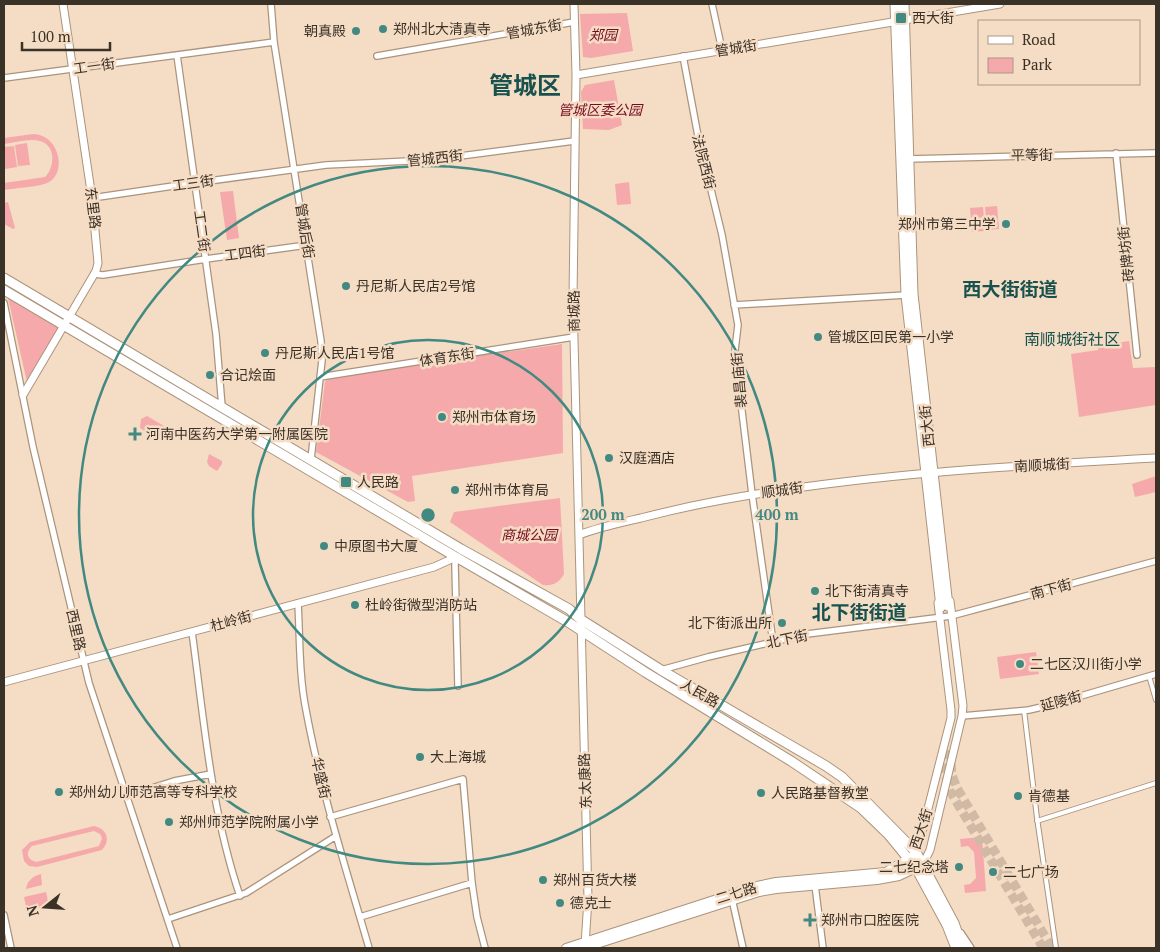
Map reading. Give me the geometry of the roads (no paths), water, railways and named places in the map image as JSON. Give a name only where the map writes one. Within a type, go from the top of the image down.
[{"type":"main road","points":[[895,4],[900,21]]},
{"type":"main road","points":[[900,21],[904,4]]},
{"type":"main road","name":"西大街","points":[[900,21],[913,294],[929,473]]},
{"type":"main road","name":"西大街","points":[[900,21],[906,295],[945,606]]},
{"type":"main road","name":"人民路","points":[[4,278],[461,549],[568,609],[580,619],[661,670],[826,766],[847,782],[912,855]]},
{"type":"main road","name":"人民路","points":[[4,290],[568,622],[645,672],[791,761],[861,808],[912,855]]},
{"type":"main road","points":[[912,855],[954,923],[957,948]]},
{"type":"main road","name":"二七路","points":[[584,947],[757,886],[776,882],[886,872],[912,855]]},
{"type":"main road","points":[[919,865],[957,948]]},
{"type":"main road","name":"二七路","points":[[566,948],[584,947],[732,899],[776,888],[893,878],[919,865]]},
{"type":"street","name":"东里路","points":[[23,395],[65,326],[94,274],[98,262],[92,198],[63,4]]},
{"type":"street","name":"管城后街","points":[[271,4],[274,42],[319,323],[322,360],[311,459]]},
{"type":"street","name":"商城路","points":[[574,4],[576,75],[574,337],[580,619]]},
{"type":"street","points":[[712,4],[722,50]]},
{"type":"street","name":"管城街","points":[[576,75],[1000,4]]},
{"type":"street","name":"管城东街","points":[[376,56],[574,22]]},
{"type":"street","name":"工一街","points":[[4,78],[274,42]]},
{"type":"street","name":"工二街","points":[[178,55],[216,334],[222,407]]},
{"type":"street","name":"法院西街","points":[[683,56],[698,136],[727,266]]},
{"type":"street","name":"管城西街","points":[[295,170],[326,166],[430,160],[574,141]]},
{"type":"street","name":"砖牌坊街","points":[[1116,153],[1137,355]]},
{"type":"street","name":"平等街","points":[[908,158],[1156,153]]},
{"type":"street","name":"工三街","points":[[92,198],[295,170]]},
{"type":"street","name":"工四街","points":[[94,274],[103,275],[206,258],[307,245]]},
{"type":"street","name":"裴昌庙街","points":[[727,266],[738,325],[736,362],[773,642]]},
{"type":"street","points":[[734,305],[906,295]]},
{"type":"street","name":"西里路","points":[[4,303],[41,481],[94,702],[178,948]]},
{"type":"street","name":"体育东街","points":[[320,377],[574,337]]},
{"type":"street","name":"南顺城街","points":[[929,473],[994,467],[1156,458]]},
{"type":"street","name":"顺城街","points":[[579,535],[598,527],[696,504],[752,494],[929,473]]},
{"type":"street","name":"西大街","points":[[919,865],[930,850],[963,706],[924,486],[929,473]]},
{"type":"street","name":"西大街","points":[[912,855],[920,840],[951,718],[937,484],[929,473]]},
{"type":"street","points":[[458,686],[456,557],[461,549]]},
{"type":"street","name":"杜岭街","points":[[4,682],[434,568],[456,557]]},
{"type":"street","name":"南下街","points":[[946,616],[1156,561]]},
{"type":"street","name":"华盛街","points":[[298,604],[302,687],[306,710],[330,817],[369,948]]},
{"type":"street","name":"北下街","points":[[661,670],[807,634],[946,616]]},
{"type":"street","name":"东太康路","points":[[580,619],[588,899],[584,947]]},
{"type":"street","points":[[192,632],[211,774],[224,844],[240,896]]},
{"type":"street","name":"延陵街","points":[[962,716],[1024,710],[1050,705],[1156,674]]},
{"type":"street","points":[[1149,676],[1156,700]]},
{"type":"street","points":[[1024,710],[1037,821],[1056,948]]},
{"type":"street","points":[[126,796],[174,781],[211,774]]},
{"type":"street","points":[[330,817],[463,779],[472,883],[477,917],[485,948]]},
{"type":"street","points":[[1037,821],[1156,783]]},
{"type":"street","points":[[168,919],[240,896],[336,836]]},
{"type":"street","points":[[360,917],[472,883]]},
{"type":"street","points":[[815,885],[823,948]]},
{"type":"street","points":[[732,899],[743,948]]},
{"type":"street","points":[[4,915],[11,948]]},
{"type":"street","points":[[954,923],[970,948]]},
{"type":"tunnel","points":[[945,750],[944,771],[950,791],[1043,948]]},
{"type":"tunnel","points":[[951,763],[952,775],[957,788],[1052,948]]},
{"type":"place","name":"西大街","points":[[901,18]]},
{"type":"place","name":"郑州北大清真寺","points":[[383,29]]},
{"type":"place","name":"朝真殿","points":[[356,31]]},
{"type":"place","name":"郑州市第三中学","points":[[1006,224]]},
{"type":"place","name":"丹尼斯人民店2号馆","points":[[346,286]]},
{"type":"place","name":"管城区回民第一小学","points":[[818,337]]},
{"type":"place","name":"丹尼斯人民店1号馆","points":[[265,353]]},
{"type":"place","name":"合记烩面","points":[[210,375]]},
{"type":"place","name":"郑州市体育场","points":[[442,417]]},
{"type":"place","name":"河南中医药大学第一附属医院","points":[[135,434]]},
{"type":"place","name":"汉庭酒店","points":[[609,458]]},
{"type":"place","name":"人民路","points":[[346,482]]},
{"type":"place","name":"郑州市体育局","points":[[455,490]]},
{"type":"place","name":"中原图书大厦","points":[[324,546]]},
{"type":"place","name":"北下街清真寺","points":[[815,591]]},
{"type":"place","name":"杜岭街微型消防站","points":[[355,605]]},
{"type":"place","name":"北下街派出所","points":[[782,623]]},
{"type":"place","name":"二七区汉川街小学","points":[[1020,664]]},
{"type":"place","name":"大上海城","points":[[420,757]]},
{"type":"place","name":"郑州幼儿师范高等专科学校","points":[[59,792]]},
{"type":"place","name":"人民路基督教堂","points":[[761,793]]},
{"type":"place","name":"肯德基","points":[[1018,796]]},
{"type":"place","name":"郑州师范学院附属小学","points":[[169,822]]},
{"type":"place","name":"二七纪念塔","points":[[959,867]]},
{"type":"place","name":"二七广场","points":[[993,872]]},
{"type":"place","name":"郑州百货大楼","points":[[543,880]]},
{"type":"place","name":"德克士","points":[[560,903]]},
{"type":"place","name":"郑州市口腔医院","points":[[810,920]]},
{"type":"district","name":"管城区","points":[[525,86]]},
{"type":"district","name":"西大街街道","points":[[1010,289]]},
{"type":"district","name":"南顺城街社区","points":[[1072,339]]},
{"type":"district","name":"北下街街道","points":[[859,612]]},
{"type":"park label","name":"郑园","points":[[603,35]]},
{"type":"park label","name":"管城区委公园","points":[[600,110]]},
{"type":"park label","name":"商城公园","points":[[529,535]]}]
